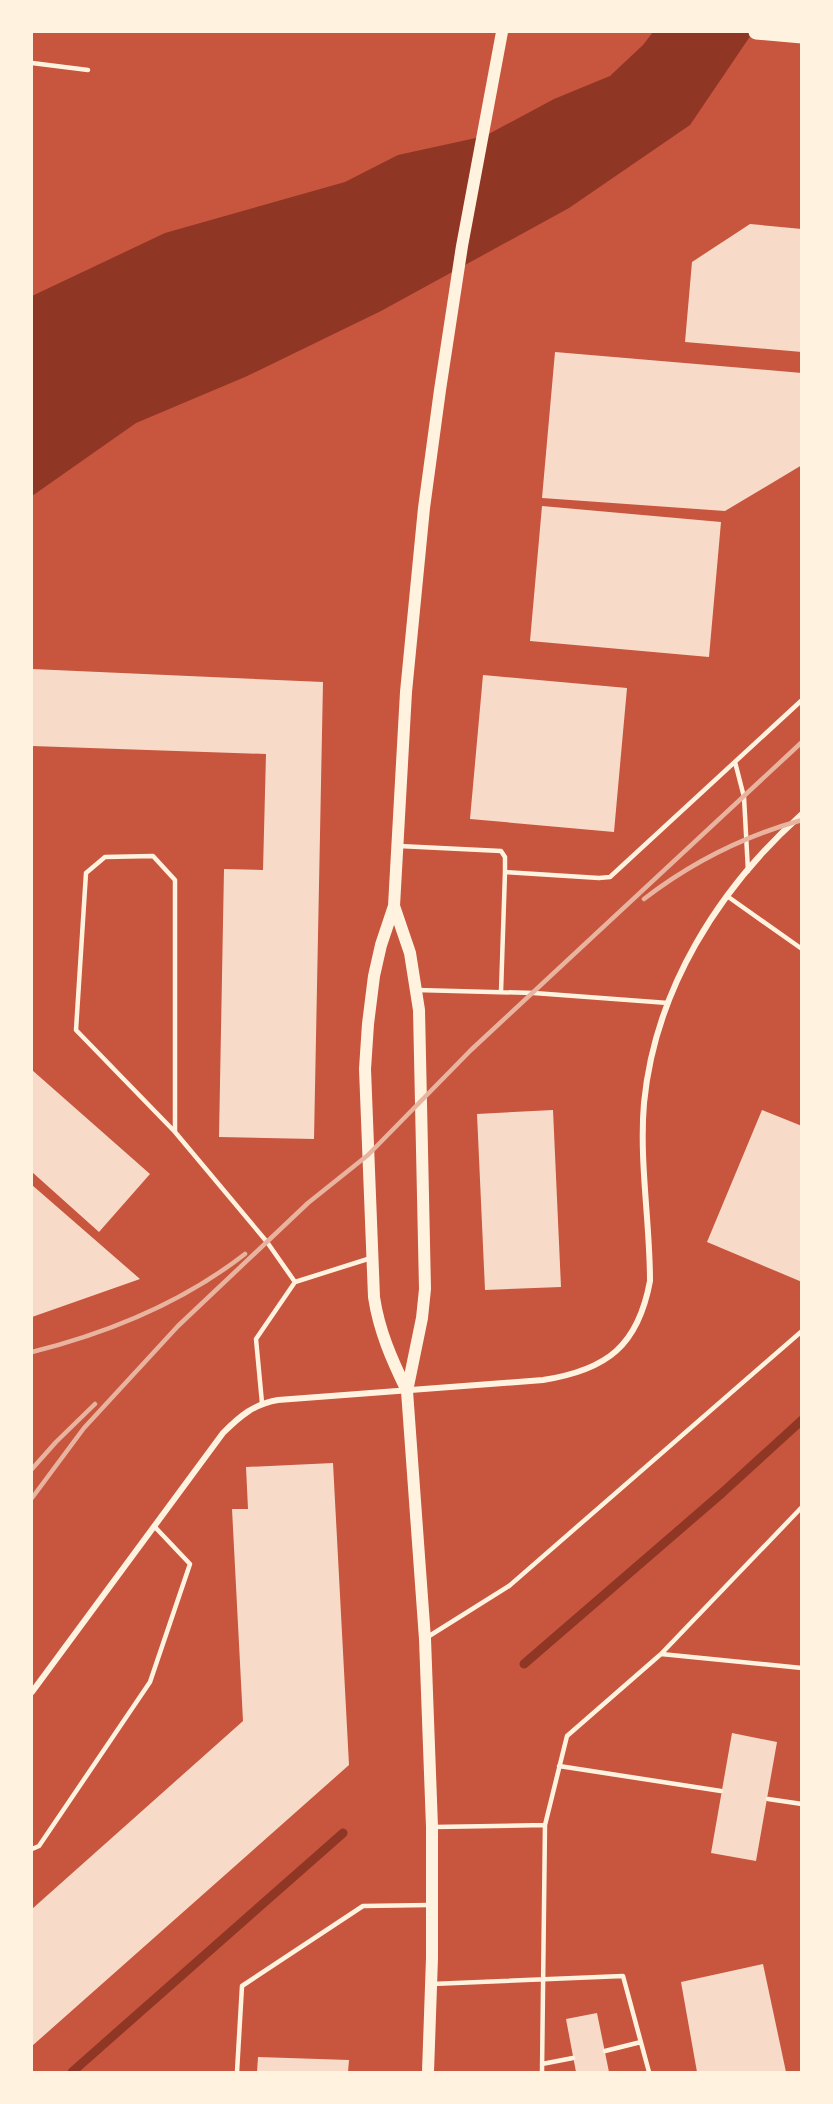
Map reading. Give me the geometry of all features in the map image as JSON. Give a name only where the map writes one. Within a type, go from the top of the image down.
[{"type":"main road","points":[[407,1391],[387,1349],[378,1320],[371,1258],[365,1069],[368,1024],[374,976],[394,906],[406,692],[424,508],[454,292],[502,32]]},
{"type":"main road","points":[[756,32],[801,36]]},
{"type":"main road","points":[[394,906],[410,953],[417,990],[420,1039],[425,1289],[422,1318],[407,1391],[424,1639],[432,1827],[432,1984],[428,2073]]},
{"type":"street","points":[[32,1692],[223,1433],[249,1409],[262,1403],[278,1400],[513,1384],[562,1377],[582,1372],[600,1363],[619,1349],[631,1335],[639,1320],[650,1281],[644,1105],[654,1045],[668,1003],[680,972],[702,930],[748,871],[801,814]]},
{"type":"lane","points":[[32,63],[88,70]]},
{"type":"lane","points":[[505,872],[610,877],[801,700]]},
{"type":"lane","points":[[735,762],[744,797],[748,871]]},
{"type":"lane","points":[[399,846],[501,851],[505,858],[501,992]]},
{"type":"lane","points":[[175,1132],[175,880],[153,856],[105,857],[86,873],[76,1030],[175,1132],[267,1242],[295,1282]]},
{"type":"lane","points":[[728,896],[801,949]]},
{"type":"lane","points":[[417,990],[534,993],[668,1003]]},
{"type":"lane","points":[[262,1403],[256,1339],[295,1282],[371,1258]]},
{"type":"lane","points":[[424,1639],[509,1586],[801,1331]]},
{"type":"lane","points":[[542,2073],[545,1825],[567,1736],[661,1654],[801,1507]]},
{"type":"lane","points":[[32,1849],[39,1846],[150,1682],[190,1564],[154,1526]]},
{"type":"lane","points":[[661,1654],[801,1668]]},
{"type":"lane","points":[[559,1766],[722,1791]]},
{"type":"lane","points":[[768,1799],[801,1804]]},
{"type":"lane","points":[[432,1827],[545,1825]]},
{"type":"lane","points":[[237,2073],[242,1986],[363,1906],[433,1905]]},
{"type":"lane","points":[[432,1984],[624,1976],[649,2073]]},
{"type":"lane","points":[[605,2051],[641,2042]]},
{"type":"lane","points":[[542,2064],[573,2058]]},
{"type":"shaded area","points":[[653,32],[753,32],[690,125],[569,208],[381,311],[245,377],[136,423],[32,496],[32,296],[165,233],[345,182],[398,155],[485,136],[554,99],[610,76],[643,45]]},
{"type":"building","points":[[750,224],[802,229],[802,352],[685,342],[692,262]]},
{"type":"building","points":[[555,352],[802,373],[802,465],[725,511],[542,498]]},
{"type":"building","points":[[542,506],[721,522],[709,657],[530,641]]},
{"type":"building","points":[[32,669],[323,682],[314,1139],[219,1137],[224,869],[263,870],[266,754],[32,746]]},
{"type":"building","points":[[483,675],[627,688],[614,832],[470,819]]},
{"type":"building","points":[[32,1070],[150,1174],[99,1232],[32,1172]]},
{"type":"building","points":[[553,1110],[561,1287],[485,1290],[477,1114]]},
{"type":"building","points":[[762,1110],[802,1126],[802,1282],[707,1242]]},
{"type":"building","points":[[32,1185],[140,1279],[32,1317]]},
{"type":"building","points":[[333,1463],[349,1765],[32,2046],[32,1909],[243,1721],[232,1509],[248,1509],[246,1467]]},
{"type":"building","points":[[732,1733],[777,1742],[756,1861],[711,1853]]},
{"type":"building","points":[[763,1964],[786,2072],[697,2072],[681,1982]]},
{"type":"building","points":[[597,2013],[609,2072],[576,2072],[566,2019]]},
{"type":"building","points":[[258,2057],[349,2060],[348,2072],[257,2072]]},
{"type":"waterway","points":[[524,1664],[722,1493],[802,1420]]},
{"type":"waterway","points":[[72,2072],[343,1833]]},
{"type":"railway","points":[[32,1498],[84,1428],[178,1326],[308,1203],[368,1155],[471,1050],[802,742]]},
{"type":"railway","points":[[644,899],[681,873],[719,852],[739,842],[802,820]]},
{"type":"railway","points":[[32,1352],[116,1326],[170,1302],[221,1272],[245,1254]]},
{"type":"railway","points":[[32,1469],[95,1404]]}]
